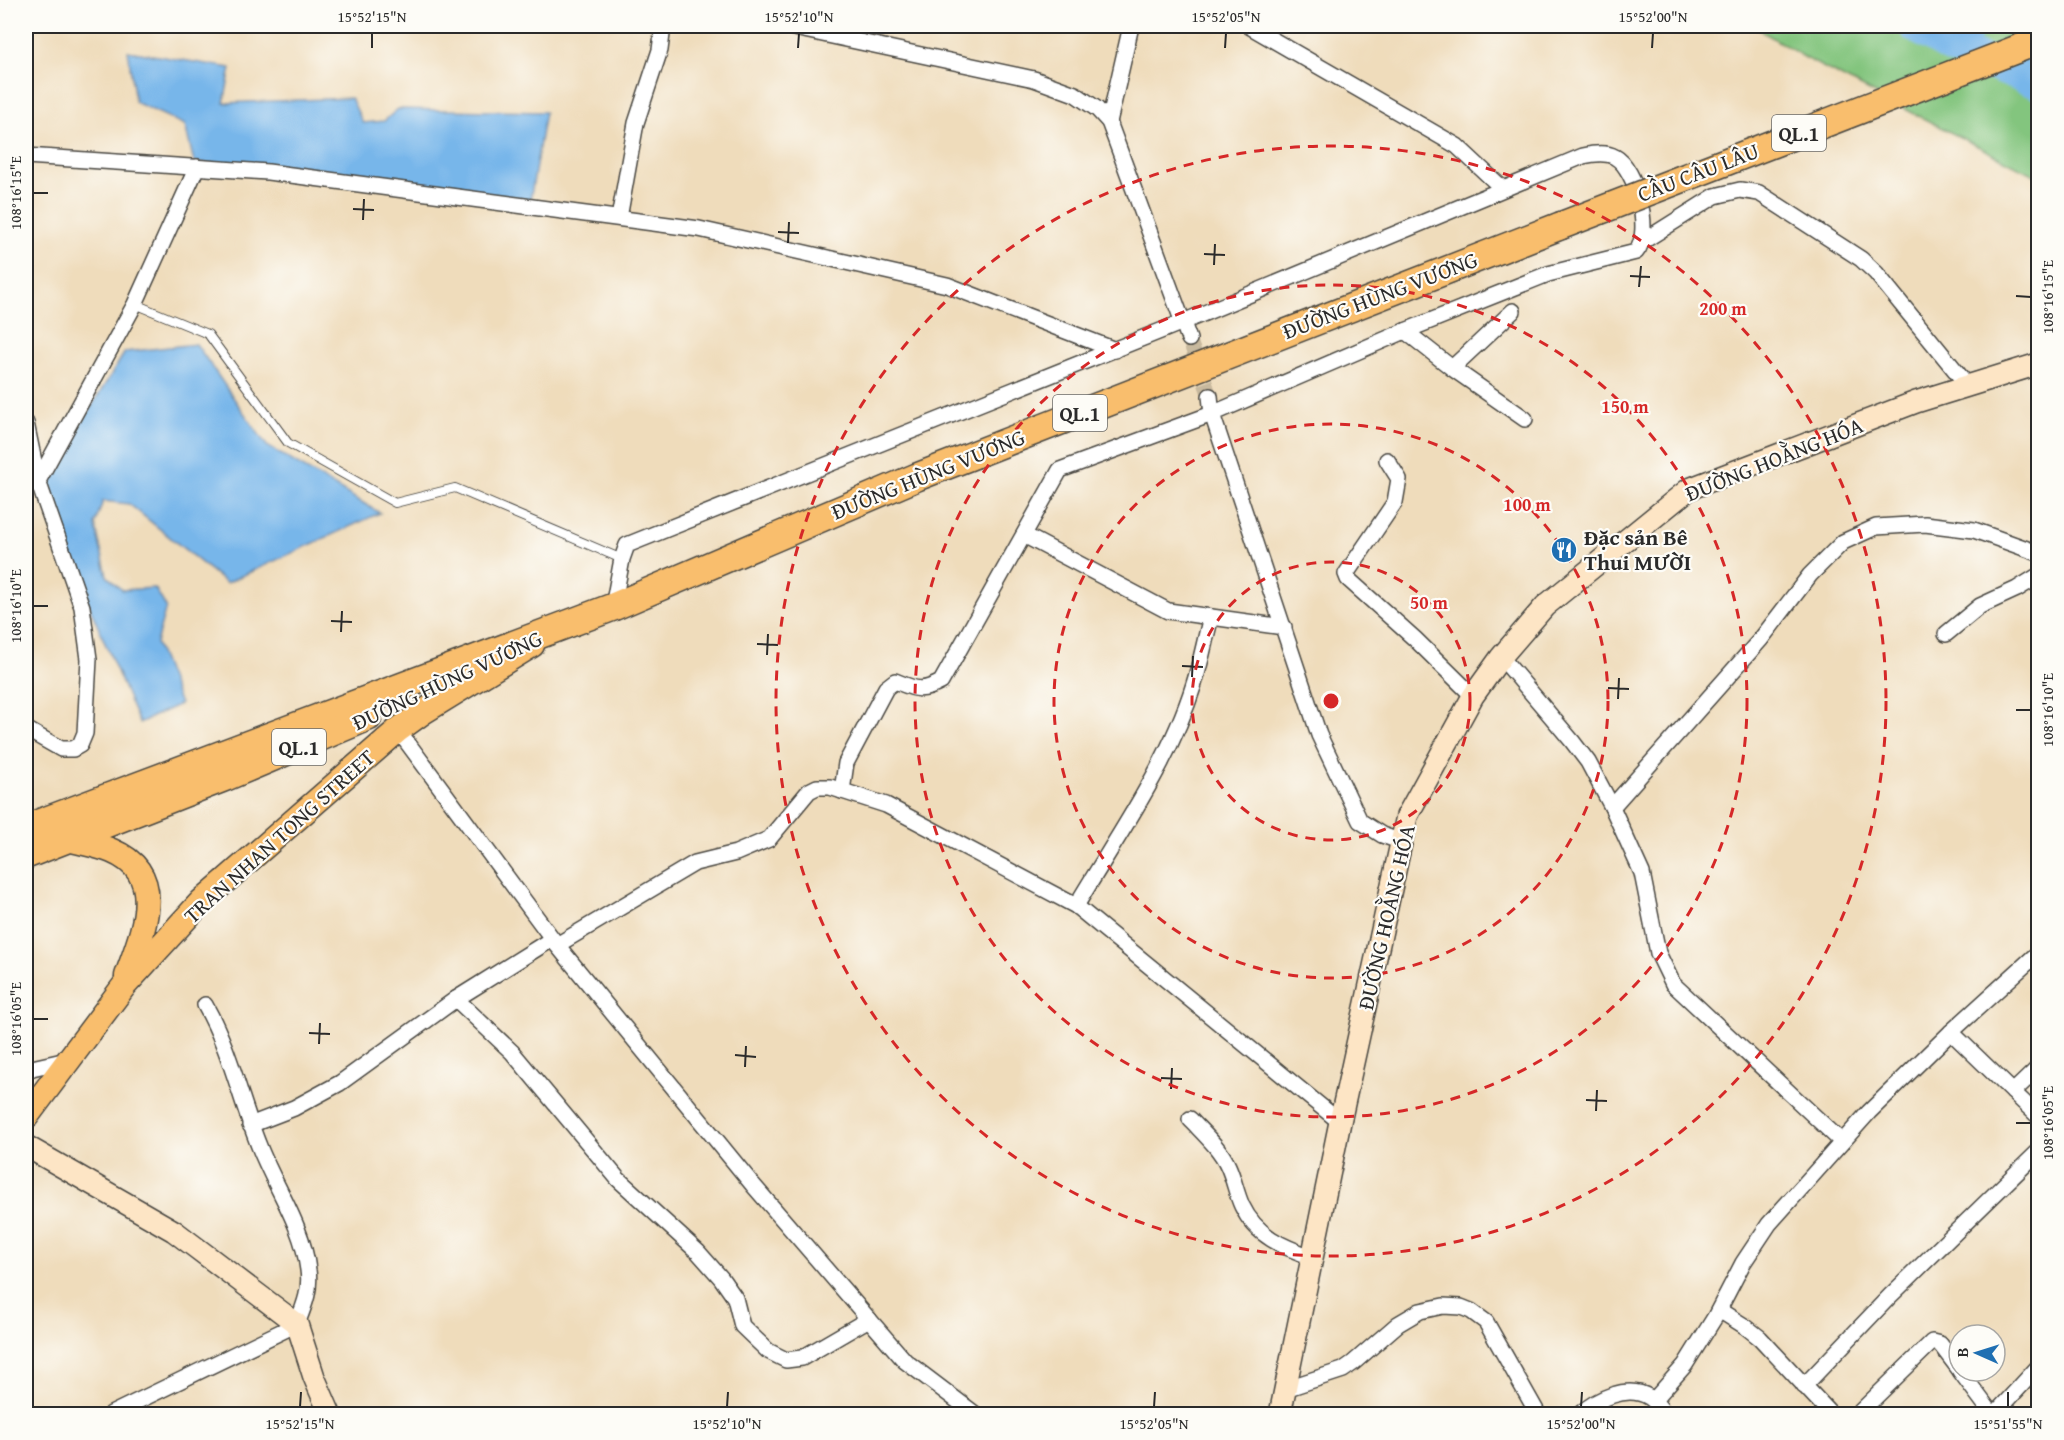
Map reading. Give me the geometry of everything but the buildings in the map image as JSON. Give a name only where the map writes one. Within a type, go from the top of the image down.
[{"type":"highway","name":"CẦU CÂU LÂU","points":[[1560,226],[2038,41]]},
{"type":"highway","name":"ĐƯỜNG HÙNG VƯƠNG","points":[[26,828],[612,607],[917,477],[1560,226]]},
{"type":"highway","name":"ĐƯỜNG HÙNG VƯƠNG","points":[[26,855],[314,741],[434,689],[567,624]]},
{"type":"main road","name":"ĐƯỜNG HOẰNG HÓA","points":[[1280,1414],[1340,1122],[1407,816],[1473,696],[1501,657],[1545,606],[1689,489],[1916,402],[2035,365]]},
{"type":"main road","name":"TRAN NHAN TONG STREET","points":[[26,1117],[124,986],[201,902],[398,730],[423,711],[567,624]]},
{"type":"main road","name":"TRAN NHAN TONG STREET","points":[[68,839],[113,851],[134,864],[144,880],[148,903],[144,927],[124,986]]},
{"type":"main road","points":[[26,1146],[174,1231],[297,1324],[314,1377],[330,1414]]},
{"type":"street","points":[[619,218],[636,123],[660,50],[663,26]]},
{"type":"street","points":[[785,26],[1034,79],[1076,94],[1097,110],[1109,122],[1189,339]]},
{"type":"street","points":[[1109,122],[1131,26]]},
{"type":"street","points":[[1249,26],[1456,146],[1502,188]]},
{"type":"street","points":[[612,607],[627,545],[1115,350],[1583,156],[1601,154],[1616,157],[1622,162],[1635,186],[1643,213],[1644,233],[1636,252],[1548,274],[1405,331],[1212,414],[1060,470],[941,682],[928,689],[915,689],[895,681],[886,688],[846,764],[842,791]]},
{"type":"street","points":[[26,156],[268,172],[699,229],[947,285],[1115,350]]},
{"type":"street","points":[[32,483],[135,304],[197,167]]},
{"type":"street","points":[[1642,242],[1715,196],[1740,190],[1759,193],[1861,259],[1876,273],[1968,386]]},
{"type":"street","points":[[1452,368],[1513,311]]},
{"type":"street","points":[[1405,331],[1452,368],[1525,419]]},
{"type":"street","points":[[1210,396],[1212,414],[1319,735],[1360,821],[1382,835],[1402,842]]},
{"type":"street","points":[[26,423],[32,483],[82,606],[89,659],[85,733],[80,745],[73,749],[62,749],[26,729]]},
{"type":"street","points":[[1387,460],[1399,479],[1395,502],[1346,574],[1348,579],[1415,639],[1473,696]]},
{"type":"street","points":[[1611,807],[1761,639],[1810,575],[1843,542],[1876,527],[1925,524],[1974,530],[2038,553]]},
{"type":"street","points":[[1024,534],[1168,611],[1284,627]]},
{"type":"street","points":[[1946,634],[1980,606],[2018,589],[2038,576]]},
{"type":"street","points":[[1076,906],[1156,771],[1176,729],[1194,684],[1211,617]]},
{"type":"street","points":[[1501,657],[1588,762],[1642,873],[1658,953],[1673,984],[1842,1143]]},
{"type":"street","points":[[398,730],[554,942],[753,1185],[905,1361],[975,1414]]},
{"type":"street","points":[[250,1125],[294,1108],[340,1083],[456,999],[695,863],[736,853],[769,839],[807,793],[813,788],[830,787],[886,805],[1076,906],[1340,1122]]},
{"type":"street","points":[[1654,1400],[1685,1365],[1719,1310],[1743,1263],[1769,1224],[1869,1112],[1951,1032],[2038,953]]},
{"type":"street","points":[[456,999],[512,1052],[618,1179],[698,1252],[735,1298],[742,1326],[768,1351],[786,1360],[802,1358],[869,1319]]},
{"type":"street","points":[[111,1414],[297,1324],[308,1295],[309,1283],[305,1251],[299,1233],[250,1125],[221,1036],[205,1005]]},
{"type":"street","points":[[1951,1032],[2038,1116]]},
{"type":"street","points":[[26,1072],[32,1068],[67,1060]]},
{"type":"street","points":[[2013,1092],[2038,1068]]},
{"type":"street","points":[[1190,1119],[1214,1144],[1227,1165],[1242,1207],[1257,1227],[1277,1244],[1312,1257]]},
{"type":"street","points":[[1804,1386],[1890,1296],[2038,1152]]},
{"type":"street","points":[[1285,1389],[1343,1370],[1353,1364],[1398,1324],[1420,1311],[1443,1306],[1461,1307],[1486,1322],[1538,1414]]},
{"type":"street","points":[[1719,1310],[1760,1338],[1831,1414]]},
{"type":"street","points":[[1858,1414],[1932,1342],[1940,1344],[1947,1353]]},
{"type":"street","points":[[1970,1383],[1993,1414],[2038,1367]]},
{"type":"street","points":[[1580,1414],[1603,1399],[1624,1392],[1647,1395],[1665,1414]]},
{"type":"lane","points":[[135,304],[208,334],[288,443],[395,503],[455,488],[622,559]]},
{"type":"green space","points":[[1753,26],[2038,26],[2038,177],[1809,60]]},
{"type":"water","points":[[128,51],[231,68],[224,103],[351,98],[363,123],[384,121],[398,109],[545,112],[530,201],[194,162],[185,125],[135,102]]},
{"type":"water","points":[[196,344],[267,446],[380,513],[226,583],[129,504],[103,501],[95,524],[107,576],[122,590],[155,588],[166,607],[156,643],[180,704],[139,723],[65,549],[48,480],[125,352]]},
{"type":"waterway","points":[[1915,26],[1953,48],[2038,83]]},
{"type":"waterway","points":[[1953,48],[1981,26]]},
{"type":"tunnel","points":[[1189,339],[1210,396]]},
{"type":"place","name":"Đặc sản Bê Thui MƯỜI","points":[[1564,550]]}]
